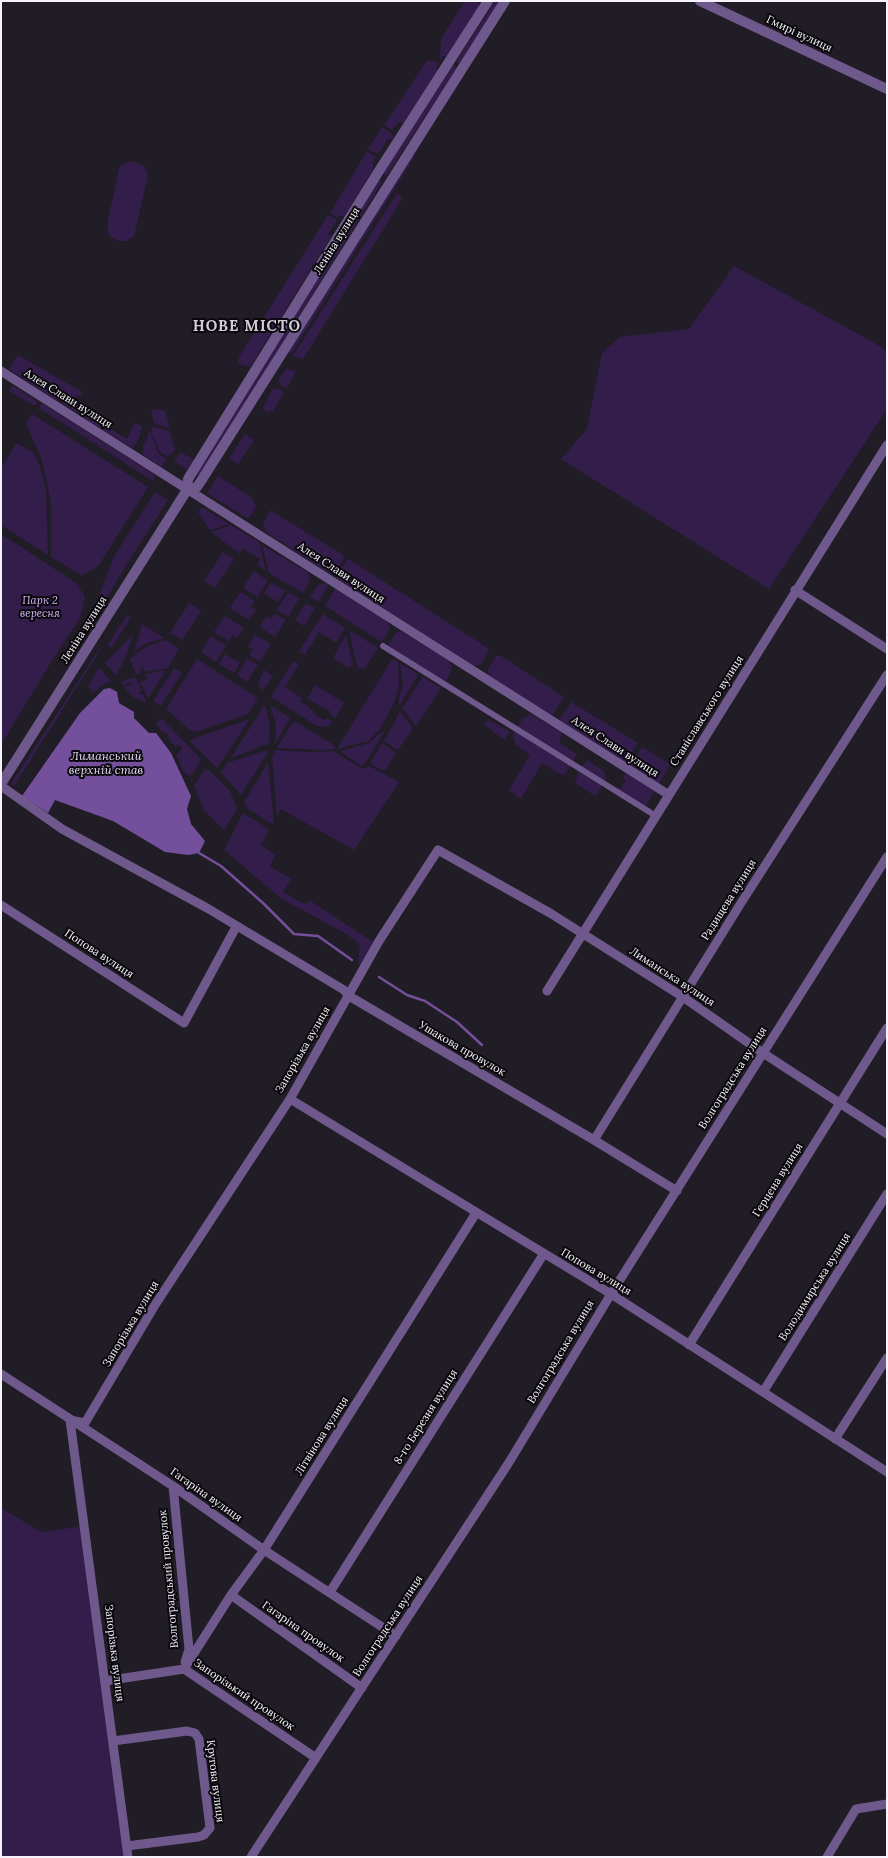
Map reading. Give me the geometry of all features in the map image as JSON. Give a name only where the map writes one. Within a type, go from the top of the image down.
[{"type":"street","name":"Леніна вулиця","points":[[1,785],[187,490],[188,479],[377,174],[488,1]]},
{"type":"street","name":"Леніна вулиця","points":[[187,490],[197,487],[201,481],[505,1]]},
{"type":"street","name":"Гмирі вулиця","points":[[700,1],[887,89]]},
{"type":"street","name":"Алея Слави вулиця","points":[[1,371],[668,795]]},
{"type":"street","name":"Станіславського вулиця","points":[[547,991],[795,590],[887,445]]},
{"type":"street","points":[[795,590],[887,649]]},
{"type":"street","points":[[383,646],[656,816]]},
{"type":"street","name":"Радищева вулиця","points":[[594,1140],[887,675]]},
{"type":"street","name":"Ушакова провулок","points":[[1,785],[62,829],[145,876],[170,887],[344,990],[349,996],[677,1190]]},
{"type":"street","name":"Лиманська вулиця","points":[[438,850],[550,913],[683,997],[762,1053],[887,1134]]},
{"type":"street","name":"Запорізька вулиця","points":[[128,1857],[70,1420],[85,1423],[155,1305],[290,1099],[379,941],[438,850]]},
{"type":"street","name":"Волгоградська вулиця","points":[[251,1857],[508,1464],[611,1294],[887,857]]},
{"type":"street","name":"Попова вулиця","points":[[1,904],[184,1023],[236,927]]},
{"type":"street","name":"Герцена вулиця","points":[[689,1345],[887,1028]]},
{"type":"street","name":"Попова вулиця","points":[[290,1099],[543,1255],[611,1294],[887,1472]]},
{"type":"street","name":"Володимирська вулиця","points":[[763,1392],[887,1194]]},
{"type":"street","name":"Літвінова вулиця","points":[[184,1669],[231,1595],[264,1550],[476,1213]]},
{"type":"street","name":"8-го Березня вулиця","points":[[330,1592],[543,1255]]},
{"type":"street","points":[[835,1439],[887,1358]]},
{"type":"street","name":"Гагаріна вулиця","points":[[1,1374],[173,1486],[264,1550],[396,1636]]},
{"type":"street","name":"Волгоградський провулок","points":[[173,1486],[188,1649],[184,1669]]},
{"type":"street","name":"Гагаріна провулок","points":[[231,1595],[362,1688]]},
{"type":"street","name":"Запорізький провулок","points":[[105,1681],[184,1669],[316,1758]]},
{"type":"street","name":"Кругова вулиця","points":[[113,1741],[187,1731],[194,1733],[199,1739],[210,1828],[198,1838],[127,1846]]},
{"type":"street","points":[[827,1857],[856,1809],[887,1804]]},
{"type":"green space","points":[[465,1],[479,2],[479,8],[447,57],[443,56],[440,60],[441,39]]},
{"type":"green space","points":[[495,1],[500,1],[460,64],[456,62]]},
{"type":"green space","points":[[427,60],[439,62],[436,67],[438,71],[403,123],[399,122],[393,130],[385,126],[385,124]]},
{"type":"green space","points":[[453,65],[457,68],[386,176],[382,173]]},
{"type":"green space","points":[[382,127],[392,133],[391,134],[394,138],[391,140],[388,139],[378,154],[368,149]]},
{"type":"green space","points":[[367,151],[376,157],[373,163],[374,167],[345,216],[339,216],[338,218],[330,213]]},
{"type":"green space","points":[[413,153],[415,156],[291,354],[289,352],[289,348]]},
{"type":"green space","points":[[131,161],[144,166],[148,176],[134,236],[126,241],[118,241],[109,235],[107,225],[119,169],[122,165]]},
{"type":"green space","points":[[378,178],[382,182],[200,476],[195,473]]},
{"type":"green space","points":[[397,193],[402,199],[303,359],[293,356]]},
{"type":"green space","points":[[328,215],[337,220],[328,234],[332,235],[250,367],[238,364],[239,357]]},
{"type":"green space","points":[[734,266],[887,351],[887,409],[769,589],[561,459],[587,429],[602,353],[620,337],[689,329]]},
{"type":"green space","points":[[18,355],[82,392],[80,396],[56,400],[9,369]]},
{"type":"green space","points":[[286,369],[296,371],[287,388],[281,386],[278,380]]},
{"type":"green space","points":[[12,385],[38,402],[35,406],[9,391]]},
{"type":"green space","points":[[277,388],[283,391],[283,395],[273,411],[267,412],[263,408],[272,390]]},
{"type":"green space","points":[[78,400],[86,404],[78,413],[61,403]]},
{"type":"green space","points":[[42,403],[155,475],[153,481],[39,408]]},
{"type":"green space","points":[[151,409],[165,410],[170,429],[154,423]]},
{"type":"green space","points":[[32,414],[148,487],[99,565],[82,576],[51,557],[51,505],[46,478],[41,458],[26,424]]},
{"type":"green space","points":[[88,415],[127,439],[134,423],[142,426],[139,439],[133,448],[88,421],[86,418]]},
{"type":"green space","points":[[153,426],[170,432],[175,450],[171,455],[166,456],[159,451],[151,431]]},
{"type":"green space","points":[[150,431],[158,453],[166,459],[162,467],[143,455],[143,446]]},
{"type":"green space","points":[[245,434],[254,440],[238,464],[229,458]]},
{"type":"green space","points":[[16,443],[33,452],[39,464],[46,489],[48,555],[1,525],[1,469]]},
{"type":"green space","points":[[181,452],[194,460],[187,470],[174,461]]},
{"type":"green space","points":[[218,476],[252,498],[256,507],[250,517],[245,517],[207,493]]},
{"type":"green space","points":[[155,492],[168,500],[130,559],[93,621],[91,618],[113,558]]},
{"type":"green space","points":[[202,507],[229,524],[210,530],[198,512]]},
{"type":"green space","points":[[270,510],[343,555],[344,558],[336,572],[333,574],[329,573],[266,532],[263,524]]},
{"type":"green space","points":[[231,525],[259,542],[266,571],[257,565],[260,559],[243,549],[239,553],[211,532]]},
{"type":"green space","name":"Парк 2 вересня","points":[[1,534],[76,583],[85,596],[80,618],[56,654],[1,745]]},
{"type":"green space","points":[[262,545],[307,572],[310,579],[303,593],[269,573]]},
{"type":"green space","points":[[223,552],[234,559],[215,588],[204,581]]},
{"type":"green space","points":[[347,560],[350,560],[488,648],[489,651],[481,664],[477,666],[471,665],[338,579],[337,575]]},
{"type":"green space","points":[[254,571],[268,581],[257,597],[243,588]]},
{"type":"green space","points":[[271,582],[285,591],[278,602],[264,593]]},
{"type":"green space","points":[[325,583],[329,584],[318,602],[310,597],[317,586]]},
{"type":"green space","points":[[335,588],[387,621],[390,628],[382,642],[325,606]]},
{"type":"green space","points":[[240,592],[255,601],[251,607],[256,610],[249,620],[230,608]]},
{"type":"green space","points":[[288,592],[299,599],[288,617],[277,610]]},
{"type":"green space","points":[[189,603],[201,611],[182,640],[170,633]]},
{"type":"green space","points":[[306,603],[315,608],[304,626],[295,620]]},
{"type":"green space","points":[[275,614],[286,620],[275,637],[260,627],[266,616],[271,619]]},
{"type":"green space","points":[[323,614],[345,628],[336,643],[319,632],[305,655],[299,651]]},
{"type":"green space","points":[[127,615],[131,618],[112,647],[107,646]]},
{"type":"green space","points":[[225,616],[244,628],[237,638],[233,635],[229,641],[214,632]]},
{"type":"green space","points":[[142,624],[164,638],[145,644],[134,652]]},
{"type":"green space","points":[[349,630],[378,648],[364,669],[357,667]]},
{"type":"green space","points":[[401,631],[449,660],[452,669],[445,683],[388,645],[396,633]]},
{"type":"green space","points":[[133,634],[127,654],[116,676],[105,663]]},
{"type":"green space","points":[[255,635],[271,644],[260,662],[249,655],[253,649],[248,646]]},
{"type":"green space","points":[[346,635],[353,665],[349,668],[333,658]]},
{"type":"green space","points":[[211,636],[226,645],[216,662],[201,652]]},
{"type":"green space","points":[[166,640],[179,649],[168,668],[145,672],[144,668],[140,669],[141,673],[136,674],[130,660],[134,655],[150,645]]},
{"type":"green space","points":[[102,647],[14,786],[11,784],[99,649]]},
{"type":"green space","points":[[225,654],[240,663],[234,673],[219,664]]},
{"type":"green space","points":[[496,656],[501,656],[564,697],[552,716],[491,677],[488,673],[488,669]]},
{"type":"green space","points":[[197,659],[258,698],[248,714],[195,732],[191,731],[166,709]]},
{"type":"green space","points":[[247,659],[258,665],[247,682],[237,675]]},
{"type":"green space","points":[[392,659],[398,662],[399,688],[394,703],[380,729],[369,741],[337,749]]},
{"type":"green space","points":[[293,661],[299,664],[285,687],[302,698],[300,701],[313,710],[312,712],[324,720],[327,718],[333,722],[330,725],[322,727],[317,726],[271,697]]},
{"type":"green space","points":[[400,664],[417,673],[417,677],[400,705],[398,701],[403,684]]},
{"type":"green space","points":[[99,667],[111,681],[101,686],[94,693],[88,688]]},
{"type":"green space","points":[[174,668],[182,673],[161,706],[153,701]]},
{"type":"green space","points":[[166,670],[148,699],[140,682],[147,680],[145,674]]},
{"type":"green space","points":[[264,670],[273,676],[262,691],[258,683]]},
{"type":"green space","points":[[135,677],[142,691],[139,692],[140,694],[143,694],[146,701],[145,703],[132,696],[124,687],[133,684],[132,682],[123,686],[122,685],[122,681]]},
{"type":"green space","points":[[423,677],[441,688],[416,726],[402,708]]},
{"type":"green space","points":[[315,685],[344,703],[335,718],[330,714],[331,712],[307,699]]},
{"type":"green space","points":[[571,702],[638,743],[625,763],[559,720]]},
{"type":"green space","points":[[265,704],[270,726],[269,743],[230,759]]},
{"type":"green space","points":[[270,705],[290,718],[275,744],[276,725]]},
{"type":"green space","points":[[400,711],[413,729],[398,750],[384,741]]},
{"type":"green space","points":[[531,714],[562,733],[559,743],[577,754],[572,763],[517,728],[523,718]]},
{"type":"green space","points":[[160,719],[163,720],[199,757],[199,765],[190,776],[184,773],[176,755],[182,748],[180,745],[175,746],[168,738],[169,736],[166,733],[163,733],[156,723]]},
{"type":"green space","points":[[250,719],[217,768],[190,741],[195,738]]},
{"type":"green space","points":[[488,719],[510,732],[505,740],[484,725]]},
{"type":"green space","points":[[294,721],[336,747],[334,749],[326,750],[277,748]]},
{"type":"green space","points":[[515,731],[570,766],[564,776],[542,763],[521,799],[509,790],[530,755],[516,745],[513,737]]},
{"type":"green space","points":[[384,732],[365,764],[361,766],[340,751],[369,743],[380,733]]},
{"type":"green space","points":[[382,743],[396,753],[385,771],[370,764]]},
{"type":"green space","points":[[642,747],[670,764],[659,784],[631,765]]},
{"type":"green space","points":[[267,750],[267,754],[241,795],[221,773],[227,763]]},
{"type":"green space","points":[[276,750],[308,752],[333,751],[363,769],[369,766],[399,782],[354,850],[281,809],[277,816],[272,757]]},
{"type":"green space","points":[[587,760],[604,771],[606,779],[604,782],[581,768]]},
{"type":"green space","points":[[268,762],[274,821],[272,824],[247,808],[244,802]]},
{"type":"green space","points":[[205,769],[210,771],[230,791],[237,809],[224,830],[204,811],[194,785]]},
{"type":"green space","points":[[579,772],[602,786],[595,796],[575,783]]},
{"type":"green space","points":[[625,774],[629,774],[636,778],[654,791],[645,808],[616,789],[617,787],[621,788],[626,780],[623,778]]},
{"type":"green space","points":[[243,813],[269,829],[261,845],[275,855],[270,866],[291,879],[283,892],[306,905],[309,900],[373,942],[360,966],[358,961],[360,944],[343,932],[282,899],[224,850]]},
{"type":"green space","points":[[1,1508],[41,1532],[85,1526],[128,1857],[1,1857]]},
{"type":"water","name":"Лиманський верхній став","points":[[110,688],[117,692],[119,703],[134,712],[134,718],[149,733],[156,733],[171,753],[191,796],[187,809],[191,824],[205,841],[199,853],[188,855],[165,852],[113,821],[55,800],[48,813],[22,796],[80,713],[104,689]]},
{"type":"waterway","points":[[199,853],[221,866],[263,903],[294,934],[318,936],[352,960]]},
{"type":"waterway","points":[[379,977],[407,995],[425,1001],[457,1022],[482,1045]]},
{"type":"district","name":"НОВЕ МІСТО","points":[[247,327]]}]
